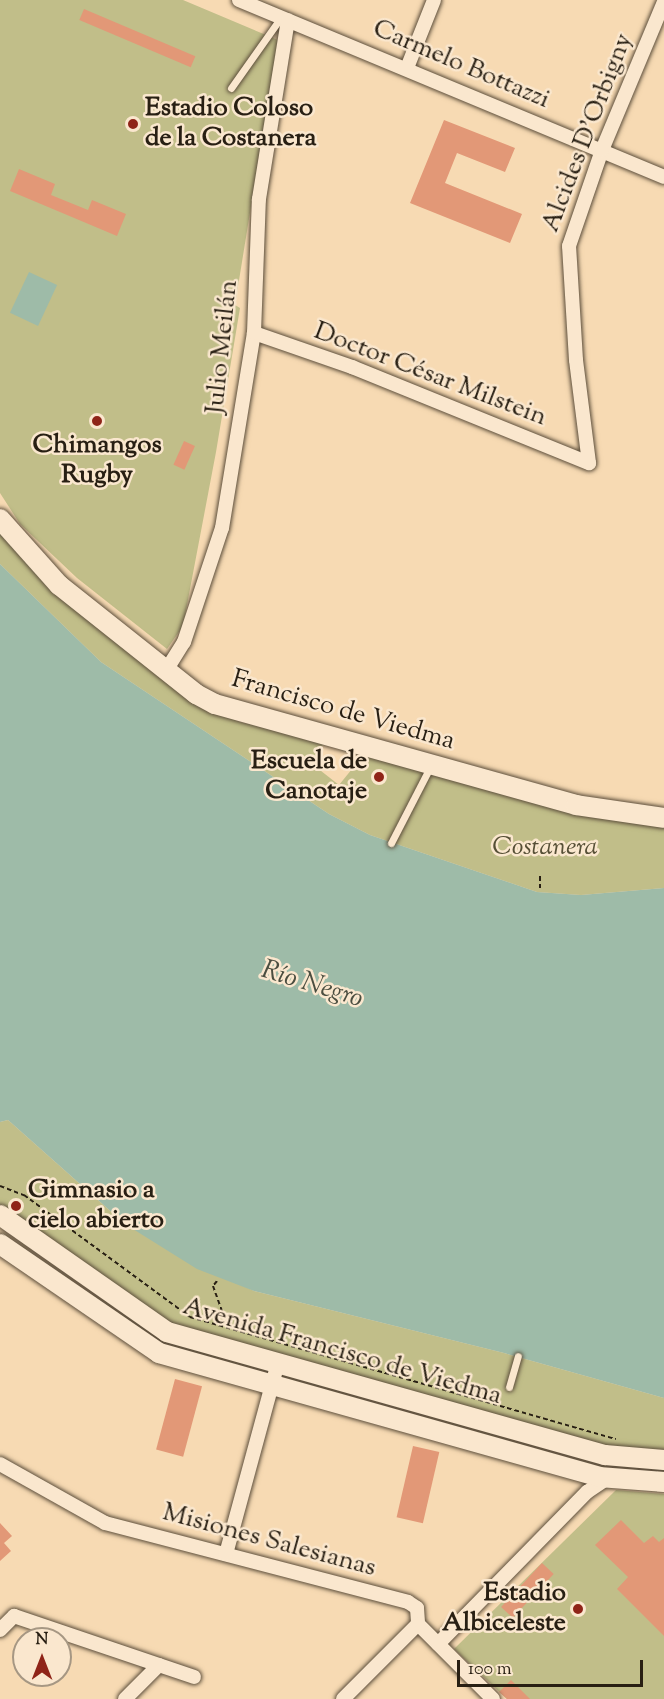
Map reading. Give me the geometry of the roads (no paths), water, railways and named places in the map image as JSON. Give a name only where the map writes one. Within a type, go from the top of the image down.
[{"type":"main road","name":"Francisco de Viedma","points":[[0,519],[59,585],[196,694],[243,714],[576,805],[664,818]]},
{"type":"main road","name":"Avenida Francisco de Viedma","points":[[0,1215],[167,1332],[604,1455],[664,1460]]},
{"type":"main road","name":"Avenida Francisco de Viedma","points":[[0,1244],[159,1353],[608,1478],[664,1482]]},
{"type":"main road","points":[[159,1353],[167,1332]]},
{"type":"main road","points":[[550,1463],[555,1441]]},
{"type":"street","name":"Carmelo Bottazzi","points":[[239,0],[407,68],[664,177]]},
{"type":"street","points":[[407,68],[434,0]]},
{"type":"street","name":"Alcides D'Orbigny","points":[[589,463],[568,261],[573,231],[603,150],[664,2]]},
{"type":"street","name":"Julio Meilán","points":[[167,669],[196,610],[222,528],[254,333],[259,199],[284,18]]},
{"type":"street","name":"Doctor César Milstein","points":[[254,333],[352,367],[589,463]]},
{"type":"street","points":[[226,1554],[278,1362]]},
{"type":"street","name":"Misiones Salesianas","points":[[0,1464],[105,1523],[408,1602],[417,1608],[418,1624],[493,1699]]},
{"type":"street","points":[[438,1644],[587,1492],[608,1478]]},
{"type":"street","points":[[0,1630],[14,1616],[194,1677]]},
{"type":"street","points":[[343,1699],[418,1624]]},
{"type":"street","points":[[125,1699],[159,1665]]},
{"type":"lane","points":[[231,88],[284,18]]},
{"type":"lane","points":[[391,843],[431,765]]},
{"type":"lane","points":[[509,1387],[518,1356]]},
{"type":"water","points":[[29,272],[57,285],[38,326],[10,313]]},
{"type":"water","name":"Río Negro","points":[[0,564],[101,662],[329,814],[370,835],[537,892],[581,895],[664,888],[664,1398],[504,1353],[254,1291],[197,1269],[125,1224],[8,1120],[0,1122]]},
{"type":"place","name":"Estadio Coloso de la Costanera","points":[[133,124]]},
{"type":"place","name":"Chimangos Rugby","points":[[97,421]]},
{"type":"place","name":"Escuela de Canotaje","points":[[379,777]]},
{"type":"place","name":"Gimnasio a cielo abierto","points":[[16,1206]]},
{"type":"place","name":"Estadio Albiceleste","points":[[578,1609]]},
{"type":"park label","name":"Costanera","points":[[545,848]]}]
